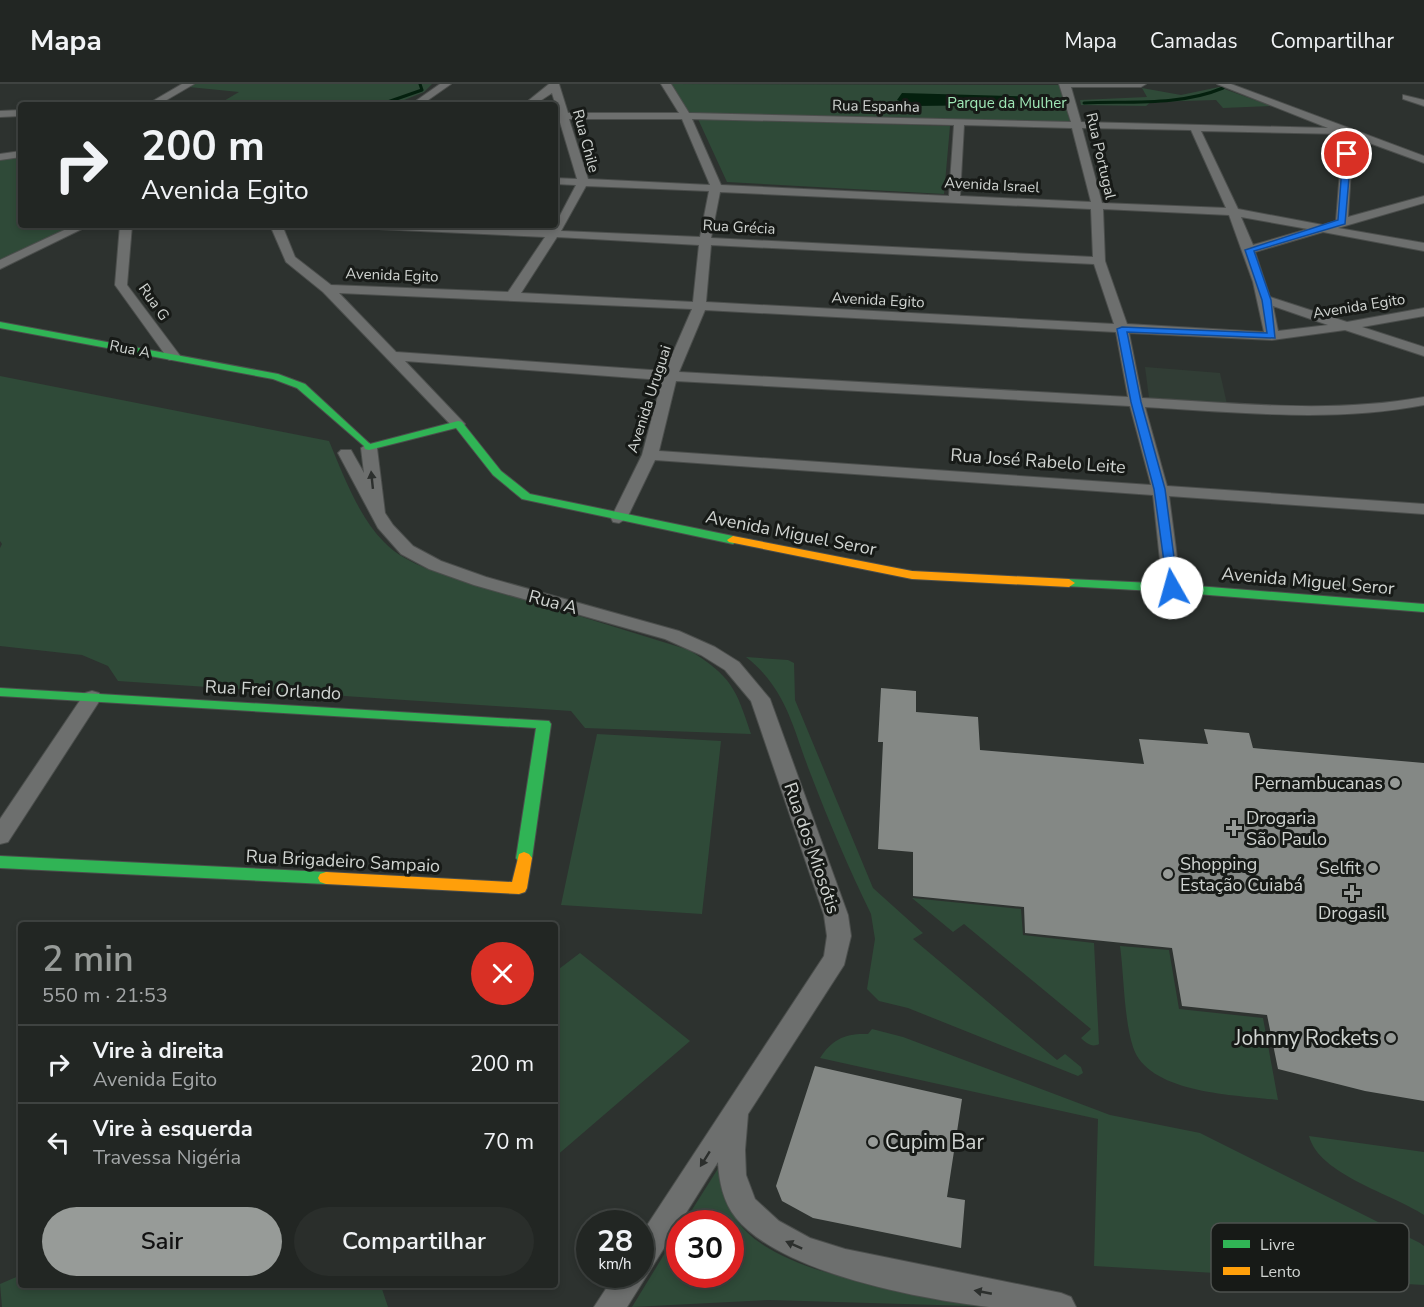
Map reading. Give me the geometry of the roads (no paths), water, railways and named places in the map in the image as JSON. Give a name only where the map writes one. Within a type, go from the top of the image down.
[{"type":"street","points":[[156,102],[189,84]]},
{"type":"street","points":[[419,102],[446,84]]},
{"type":"street","points":[[666,84],[686,116],[716,186]]},
{"type":"street","points":[[1065,84],[1141,84]]},
{"type":"street","name":"Rua Portugal","points":[[1065,84],[1096,205],[1100,261],[1122,329],[1136,402],[1160,489],[1172,588]]},
{"type":"street","points":[[1222,84],[1424,160]]},
{"type":"street","points":[[532,102],[554,85]]},
{"type":"street","name":"Rua Chile","points":[[554,85],[557,102]]},
{"type":"street","points":[[1406,97],[1424,103]]},
{"type":"street","points":[[0,114],[18,112]]},
{"type":"street","name":"Rua Espanha","points":[[560,116],[686,116],[1348,132]]},
{"type":"street","name":"Rua Chile","points":[[558,225],[582,182],[560,116]]},
{"type":"street","points":[[954,198],[959,123]]},
{"type":"street","points":[[1194,127],[1249,250],[1267,300],[1272,336]]},
{"type":"street","points":[[1342,222],[1348,132]]},
{"type":"street","points":[[0,157],[18,154]]},
{"type":"street","name":"Avenida Israel","points":[[558,180],[1233,212],[1424,247]]},
{"type":"street","name":"Avenida Uruguai","points":[[619,518],[650,455],[670,376],[699,308],[705,240],[716,186]]},
{"type":"street","points":[[1249,250],[1424,199]]},
{"type":"street","points":[[0,265],[78,228]]},
{"type":"street","name":"Rua G","points":[[126,228],[121,285],[174,357]]},
{"type":"street","name":"Avenida Miguel Seror","points":[[277,228],[290,260],[328,289],[458,424],[499,476],[513,489],[526,496],[619,518],[912,575],[1172,588],[1424,608]]},
{"type":"street","name":"Rua Grécia","points":[[436,228],[1100,261]]},
{"type":"street","name":"Rua Chile","points":[[512,296],[556,228]]},
{"type":"street","name":"Avenida Egito","points":[[328,289],[512,296],[699,308],[1272,336],[1347,326],[1424,312]]},
{"type":"street","points":[[1267,300],[1424,352]]},
{"type":"street","name":"Rua A","points":[[0,325],[275,376],[301,386],[368,446],[377,513]]},
{"type":"street","points":[[393,356],[670,376],[1347,413],[1424,401]]},
{"type":"street","name":"Rua A","points":[[321,406],[377,513],[386,528],[407,550],[435,565],[480,581],[672,635],[720,658],[741,675]]},
{"type":"street","points":[[345,451],[357,454],[368,446],[458,424]]},
{"type":"street","name":"Rua José Rabelo Leite","points":[[650,455],[1424,509]]},
{"type":"street","name":"Rua dos Miosótis","points":[[654,1241],[736,1109],[836,958],[839,936],[837,915],[760,699],[741,675]]},
{"type":"street","name":"Rua Frei Orlando","points":[[0,692],[544,724]]},
{"type":"street","points":[[0,836],[92,697]]},
{"type":"street","name":"Rua Brigadeiro Sampaio","points":[[0,862],[519,888],[544,724]]},
{"type":"street","name":"Rua dos Miosótis","points":[[736,1109],[731,1146],[733,1176],[743,1206],[761,1227],[780,1238],[831,1260],[1060,1307]]},
{"type":"street","points":[[609,1307],[623,1288]]},
{"type":"waterway","points":[[388,102],[422,90],[420,84]]},
{"type":"waterway","points":[[1084,103],[1172,100],[1207,94],[1223,88]]},
{"type":"place","name":"Pernambucanas","points":[[1395,783]]},
{"type":"place","name":"Drogaria São Paulo","points":[[1234,828]]},
{"type":"place","name":"Selfit","points":[[1373,868]]},
{"type":"place","name":"Shopping Estação Cuiabá","points":[[1168,874]]},
{"type":"place","name":"Drogasil","points":[[1352,893]]},
{"type":"place","name":"Johnny Rockets","points":[[1391,1038]]},
{"type":"place","name":"Cupim Bar","points":[[873,1142]]},
{"type":"park label","name":"Parque da Mulher","points":[[1007,103]]}]
